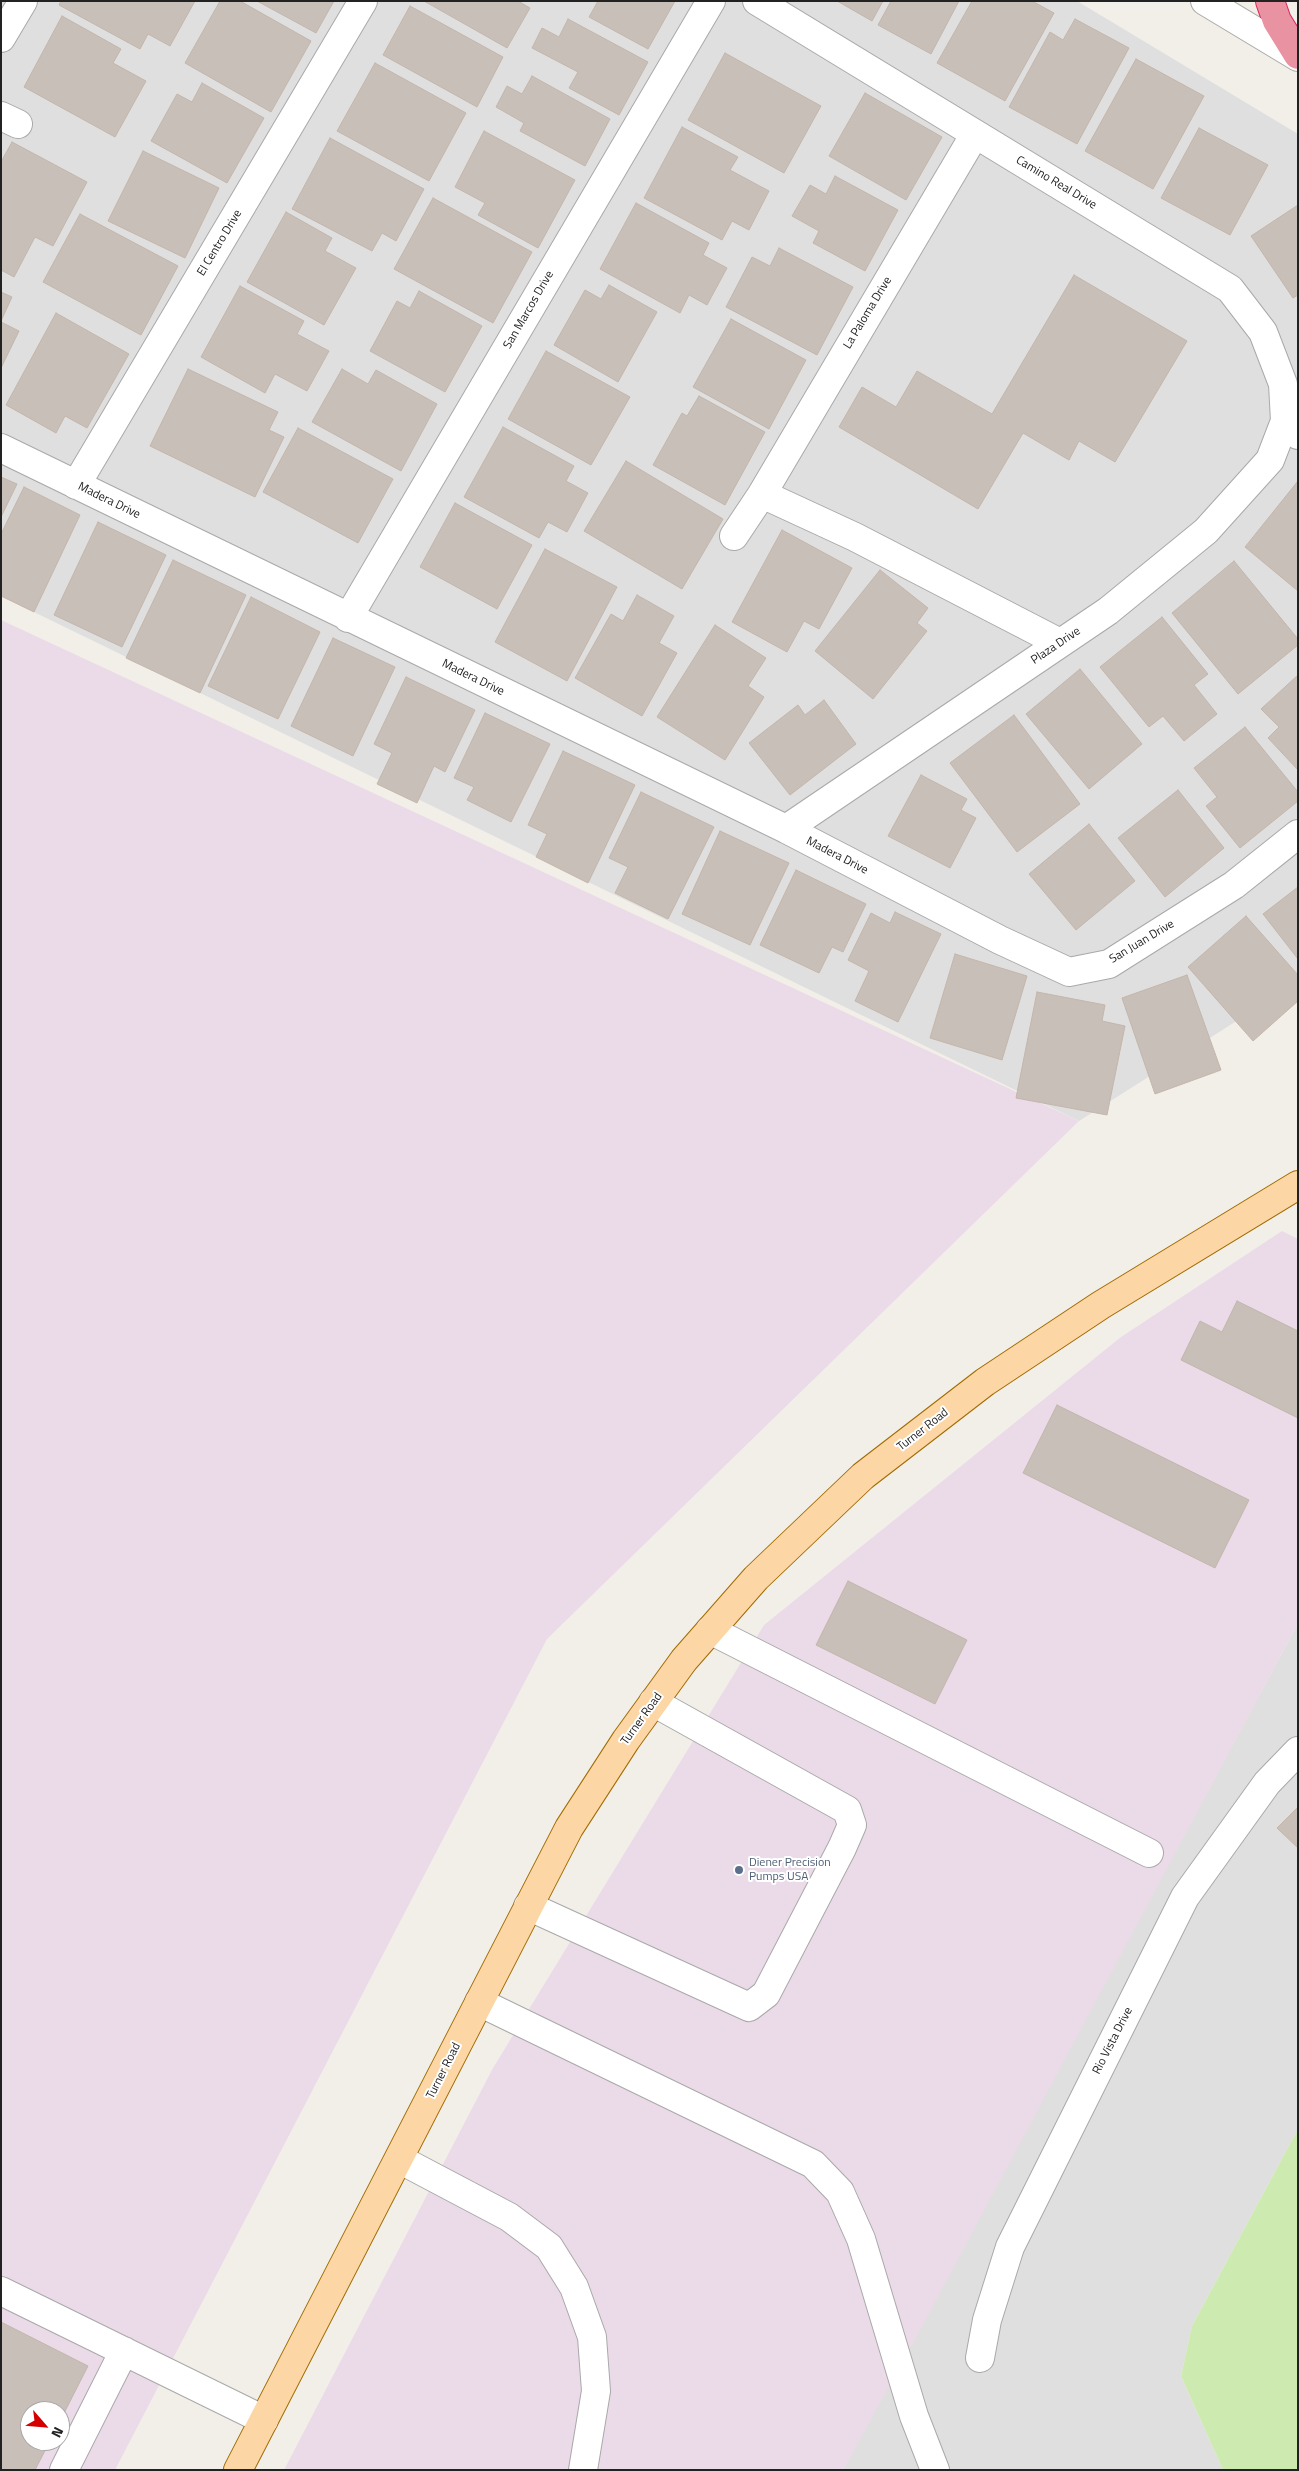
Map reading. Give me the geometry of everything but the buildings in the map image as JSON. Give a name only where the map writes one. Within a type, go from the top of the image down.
[{"type":"highway","points":[[1270,1],[1277,21],[1298,56]]},
{"type":"main road","name":"Turner Road","points":[[238,2470],[569,1828],[626,1740],[684,1660],[756,1578],[863,1476],[985,1382],[1101,1304],[1298,1185]]},
{"type":"street","points":[[1,38],[23,1]]},
{"type":"street","name":"El Centro Drive","points":[[76,485],[363,1]]},
{"type":"street","name":"San Marcos Drive","points":[[348,618],[711,1]]},
{"type":"street","name":"Camino Real Drive","points":[[757,1],[1230,289],[1263,332],[1283,384],[1294,425]]},
{"type":"street","points":[[1205,1],[1298,56]]},
{"type":"street","name":"La Paloma Drive","points":[[734,536],[762,494],[975,134]]},
{"type":"street","name":"Plaza Drive","points":[[786,830],[1108,611],[1206,531],[1270,460],[1294,425]]},
{"type":"street","name":"Madera Drive","points":[[1,448],[786,830],[943,911]]},
{"type":"street","points":[[762,494],[855,537],[1060,642]]},
{"type":"street","name":"San Juan Drive","points":[[943,911],[1068,972],[1109,964],[1234,885],[1298,834]]},
{"type":"street","points":[[710,1630],[1149,1853]]},
{"type":"street","points":[[528,1906],[749,2007],[766,1994],[842,1848],[852,1825],[847,1810],[653,1702]]},
{"type":"street","name":"Rio Vista Drive","points":[[980,2358],[987,2320],[1010,2247],[1184,1897],[1268,1783],[1298,1752]]},
{"type":"street","points":[[479,2002],[813,2164],[840,2192],[861,2239],[914,2416],[935,2470]]},
{"type":"street","points":[[399,2159],[509,2217],[549,2246],[574,2287],[592,2337],[596,2391],[583,2470]]},
{"type":"street","points":[[1,2291],[264,2420]]},
{"type":"street","points":[[64,2470],[124,2351]]},
{"type":"shaded area","points":[[1,1],[1077,1],[1298,134],[1298,982],[1079,1121],[1,596]]},
{"type":"shaded area","points":[[1,620],[1079,1121],[547,1639],[115,2470],[1,2470]]},
{"type":"shaded area","points":[[1282,1231],[1298,1239],[1298,1623],[919,2332],[843,2470],[284,2470],[493,2068],[764,1625],[1121,1337]]},
{"type":"shaded area","points":[[1298,1623],[1298,2129],[1192,2326],[1181,2376],[1223,2470],[843,2470]]},
{"type":"green space","points":[[1298,2129],[1298,2470],[1223,2470],[1181,2376],[1192,2326]]},
{"type":"place","name":"Diener Precision Pumps USA","points":[[739,1870]]}]
